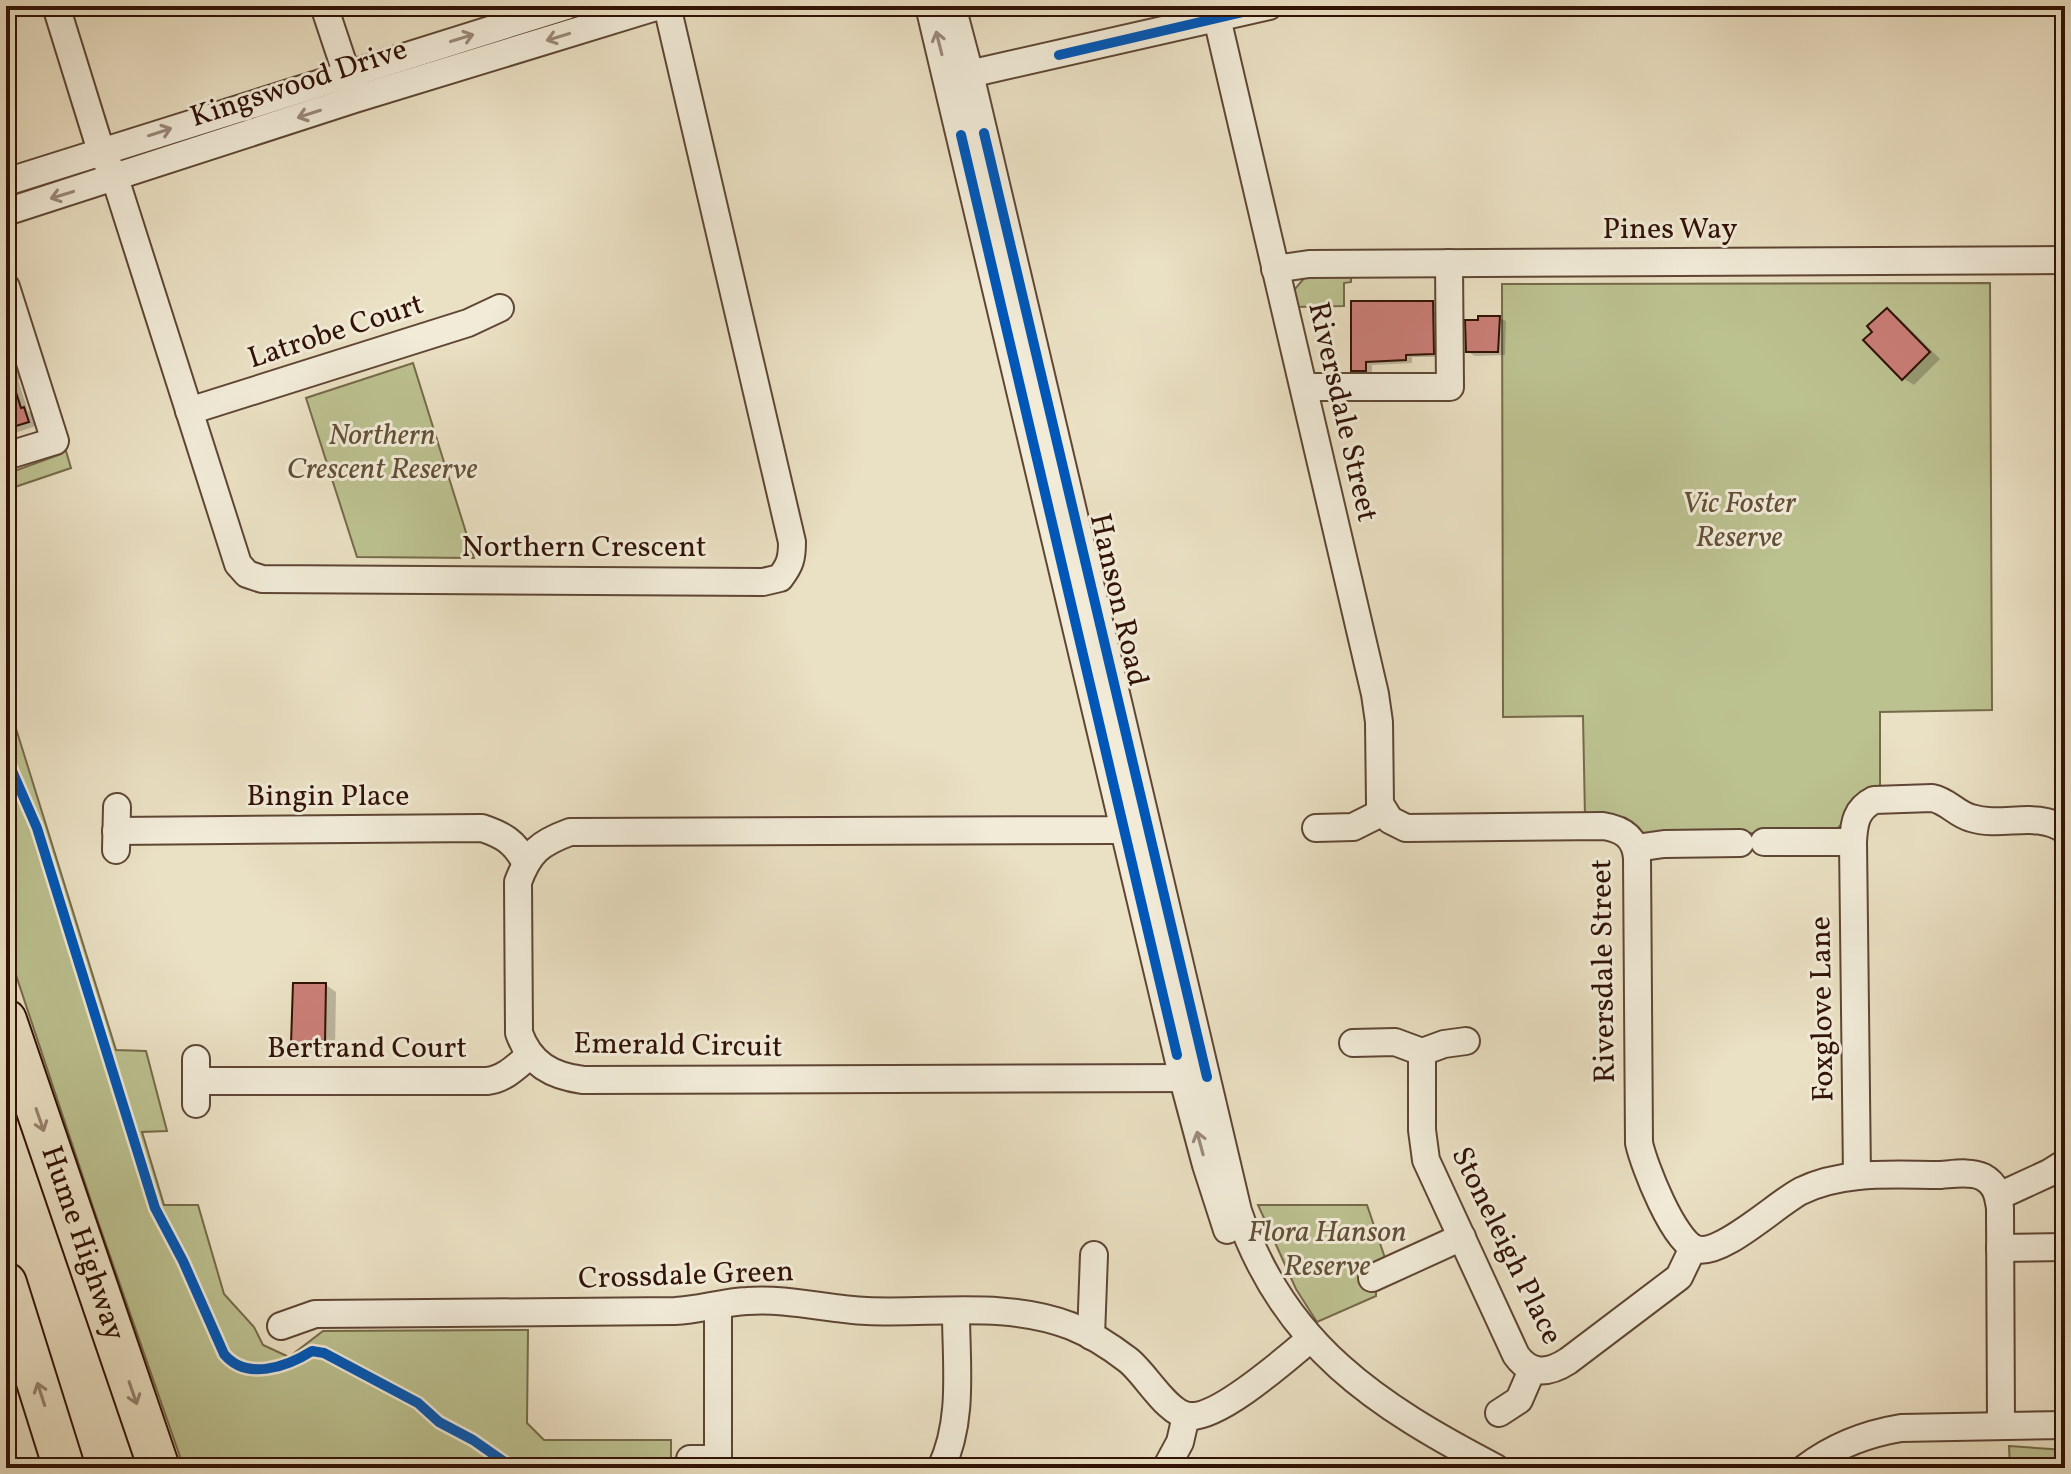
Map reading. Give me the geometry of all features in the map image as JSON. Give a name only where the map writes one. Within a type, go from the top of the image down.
[{"type":"highway","name":"Hume Highway","points":[[6,1020],[159,1468]]},
{"type":"highway","points":[[6,1283],[64,1468]]},
{"type":"street","name":"Northern Crescent","points":[[56,6],[101,151],[115,178],[238,564],[247,574],[262,579],[763,582],[780,578],[792,562],[792,542],[667,6]]},
{"type":"street","points":[[324,6],[355,99]]},
{"type":"street","name":"Kingswood Drive","points":[[6,182],[566,6]]},
{"type":"street","name":"Kingswood Drive","points":[[6,212],[355,99],[595,15],[659,6]]},
{"type":"street","name":"Hanson Road","points":[[929,6],[959,76]]},
{"type":"street","name":"Hanson Road","points":[[952,6],[959,76],[1195,1078],[1206,1165],[1232,1243],[1260,1303],[1297,1338],[1348,1399],[1473,1468]]},
{"type":"street","points":[[959,76],[1269,6]]},
{"type":"street","name":"Riversdale Street","points":[[1217,18],[1375,694],[1379,722],[1379,794],[1383,812],[1390,820],[1406,828],[1603,826],[1622,830],[1636,848],[1639,1143],[1679,1236],[1693,1248]]},
{"type":"street","name":"Pines Way","points":[[1275,269],[1309,264],[2065,260]]},
{"type":"street","points":[[1304,387],[1450,387],[1449,263]]},
{"type":"street","points":[[6,287],[55,441],[6,456]]},
{"type":"street","name":"Latrobe Court","points":[[189,411],[468,323],[500,308]]},
{"type":"street","name":"Foxglove Lane","points":[[1857,1176],[1853,842],[1857,815],[1868,803],[1883,798],[1942,800],[1972,818],[2035,819],[2065,830]]},
{"type":"street","points":[[1316,828],[1353,827],[1383,812]]},
{"type":"street","points":[[525,862],[545,841],[570,832],[1136,826]]},
{"type":"street","name":"Bingin Place","points":[[116,829],[482,828],[511,841],[518,847],[525,862]]},
{"type":"street","points":[[1636,848],[1664,844],[1853,842]]},
{"type":"street","name":"Emerald Circuit","points":[[525,862],[518,882],[518,1024],[530,1055],[554,1074],[583,1080],[1195,1078]]},
{"type":"street","points":[[1353,1043],[1395,1042],[1422,1052],[1444,1044],[1466,1041]]},
{"type":"street","name":"Stoneleigh Place","points":[[1422,1052],[1422,1130],[1426,1160],[1516,1355],[1527,1368],[1554,1370],[1564,1364],[1671,1284],[1683,1271],[1693,1248]]},
{"type":"street","name":"Bertrand Court","points":[[196,1081],[487,1081],[507,1074],[530,1055]]},
{"type":"street","points":[[1999,1196],[2065,1163]]},
{"type":"street","points":[[1693,1248],[1718,1248],[1803,1191],[1857,1176],[1976,1175],[1991,1183],[1999,1196],[2001,1426]]},
{"type":"street","points":[[1372,1278],[1462,1237]]},
{"type":"street","points":[[2000,1248],[2065,1247]]},
{"type":"street","points":[[1091,1336],[1094,1255]]},
{"type":"street","name":"Crossdale Green","points":[[281,1326],[315,1314],[675,1311],[744,1301],[782,1301],[869,1311],[1026,1315],[1072,1326],[1091,1336],[1130,1362],[1171,1407],[1198,1413]]},
{"type":"street","points":[[690,1459],[718,1464],[718,1306]]},
{"type":"street","points":[[941,1468],[953,1439],[956,1420],[956,1312]]},
{"type":"street","points":[[1166,1468],[1198,1413],[1243,1373],[1297,1338]]},
{"type":"street","name":"Hanson Road","points":[[1297,1338],[1375,1395],[1453,1445],[1496,1468]]},
{"type":"street","name":"Stoneleigh Place","points":[[1499,1413],[1519,1400],[1532,1370]]},
{"type":"street","points":[[1805,1468],[1835,1459],[1860,1437],[1901,1428],[2065,1425]]},
{"type":"green space","points":[[1351,274],[1351,282],[1344,283],[1344,306],[1294,307],[1294,290],[1306,276]]},
{"type":"green space","name":"Vic Foster Reserve","points":[[1990,283],[1992,710],[1880,712],[1880,791],[1833,832],[1641,835],[1585,817],[1583,716],[1503,717],[1502,284]]},
{"type":"green space","name":"Northern Crescent Reserve","points":[[413,363],[474,558],[357,557],[306,398]]},
{"type":"green space","points":[[59,427],[71,468],[6,490],[6,474],[61,454]]},
{"type":"green space","points":[[9,706],[116,1050],[146,1051],[167,1131],[142,1132],[164,1205],[198,1205],[224,1294],[254,1327],[263,1345],[289,1357],[323,1331],[528,1330],[527,1423],[544,1440],[671,1440],[671,1468],[184,1468],[6,945],[6,707]]},
{"type":"green space","name":"Flora Hanson Reserve","points":[[1258,1205],[1367,1205],[1387,1264],[1376,1285],[1376,1296],[1317,1322],[1296,1289]]},
{"type":"green space","points":[[2009,1446],[2065,1450],[2065,1468],[2010,1468]]},
{"type":"building","points":[[1351,301],[1433,301],[1434,354],[1406,355],[1406,360],[1366,362],[1366,371],[1351,371]]},
{"type":"building","points":[[1887,308],[1930,352],[1902,380],[1863,340],[1872,332],[1867,326]]},
{"type":"building","points":[[1478,316],[1500,316],[1498,352],[1466,352],[1465,320],[1478,320]]},
{"type":"building","points":[[9,370],[21,408],[24,407],[29,422],[6,429],[6,371]]},
{"type":"building","points":[[293,983],[326,983],[325,1044],[291,1044]]},
{"type":"waterway","points":[[6,1451],[18,1468]]},
{"type":"cycle path","points":[[1059,55],[1269,6]]},
{"type":"cycle path","points":[[984,133],[1207,1077]]},
{"type":"cycle path","points":[[961,135],[1177,1055]]},
{"type":"cycle path","points":[[6,757],[37,828],[155,1208],[183,1261],[224,1354],[244,1367],[267,1369],[291,1362],[312,1351],[324,1353],[418,1403],[439,1422],[473,1440],[513,1468]]}]
